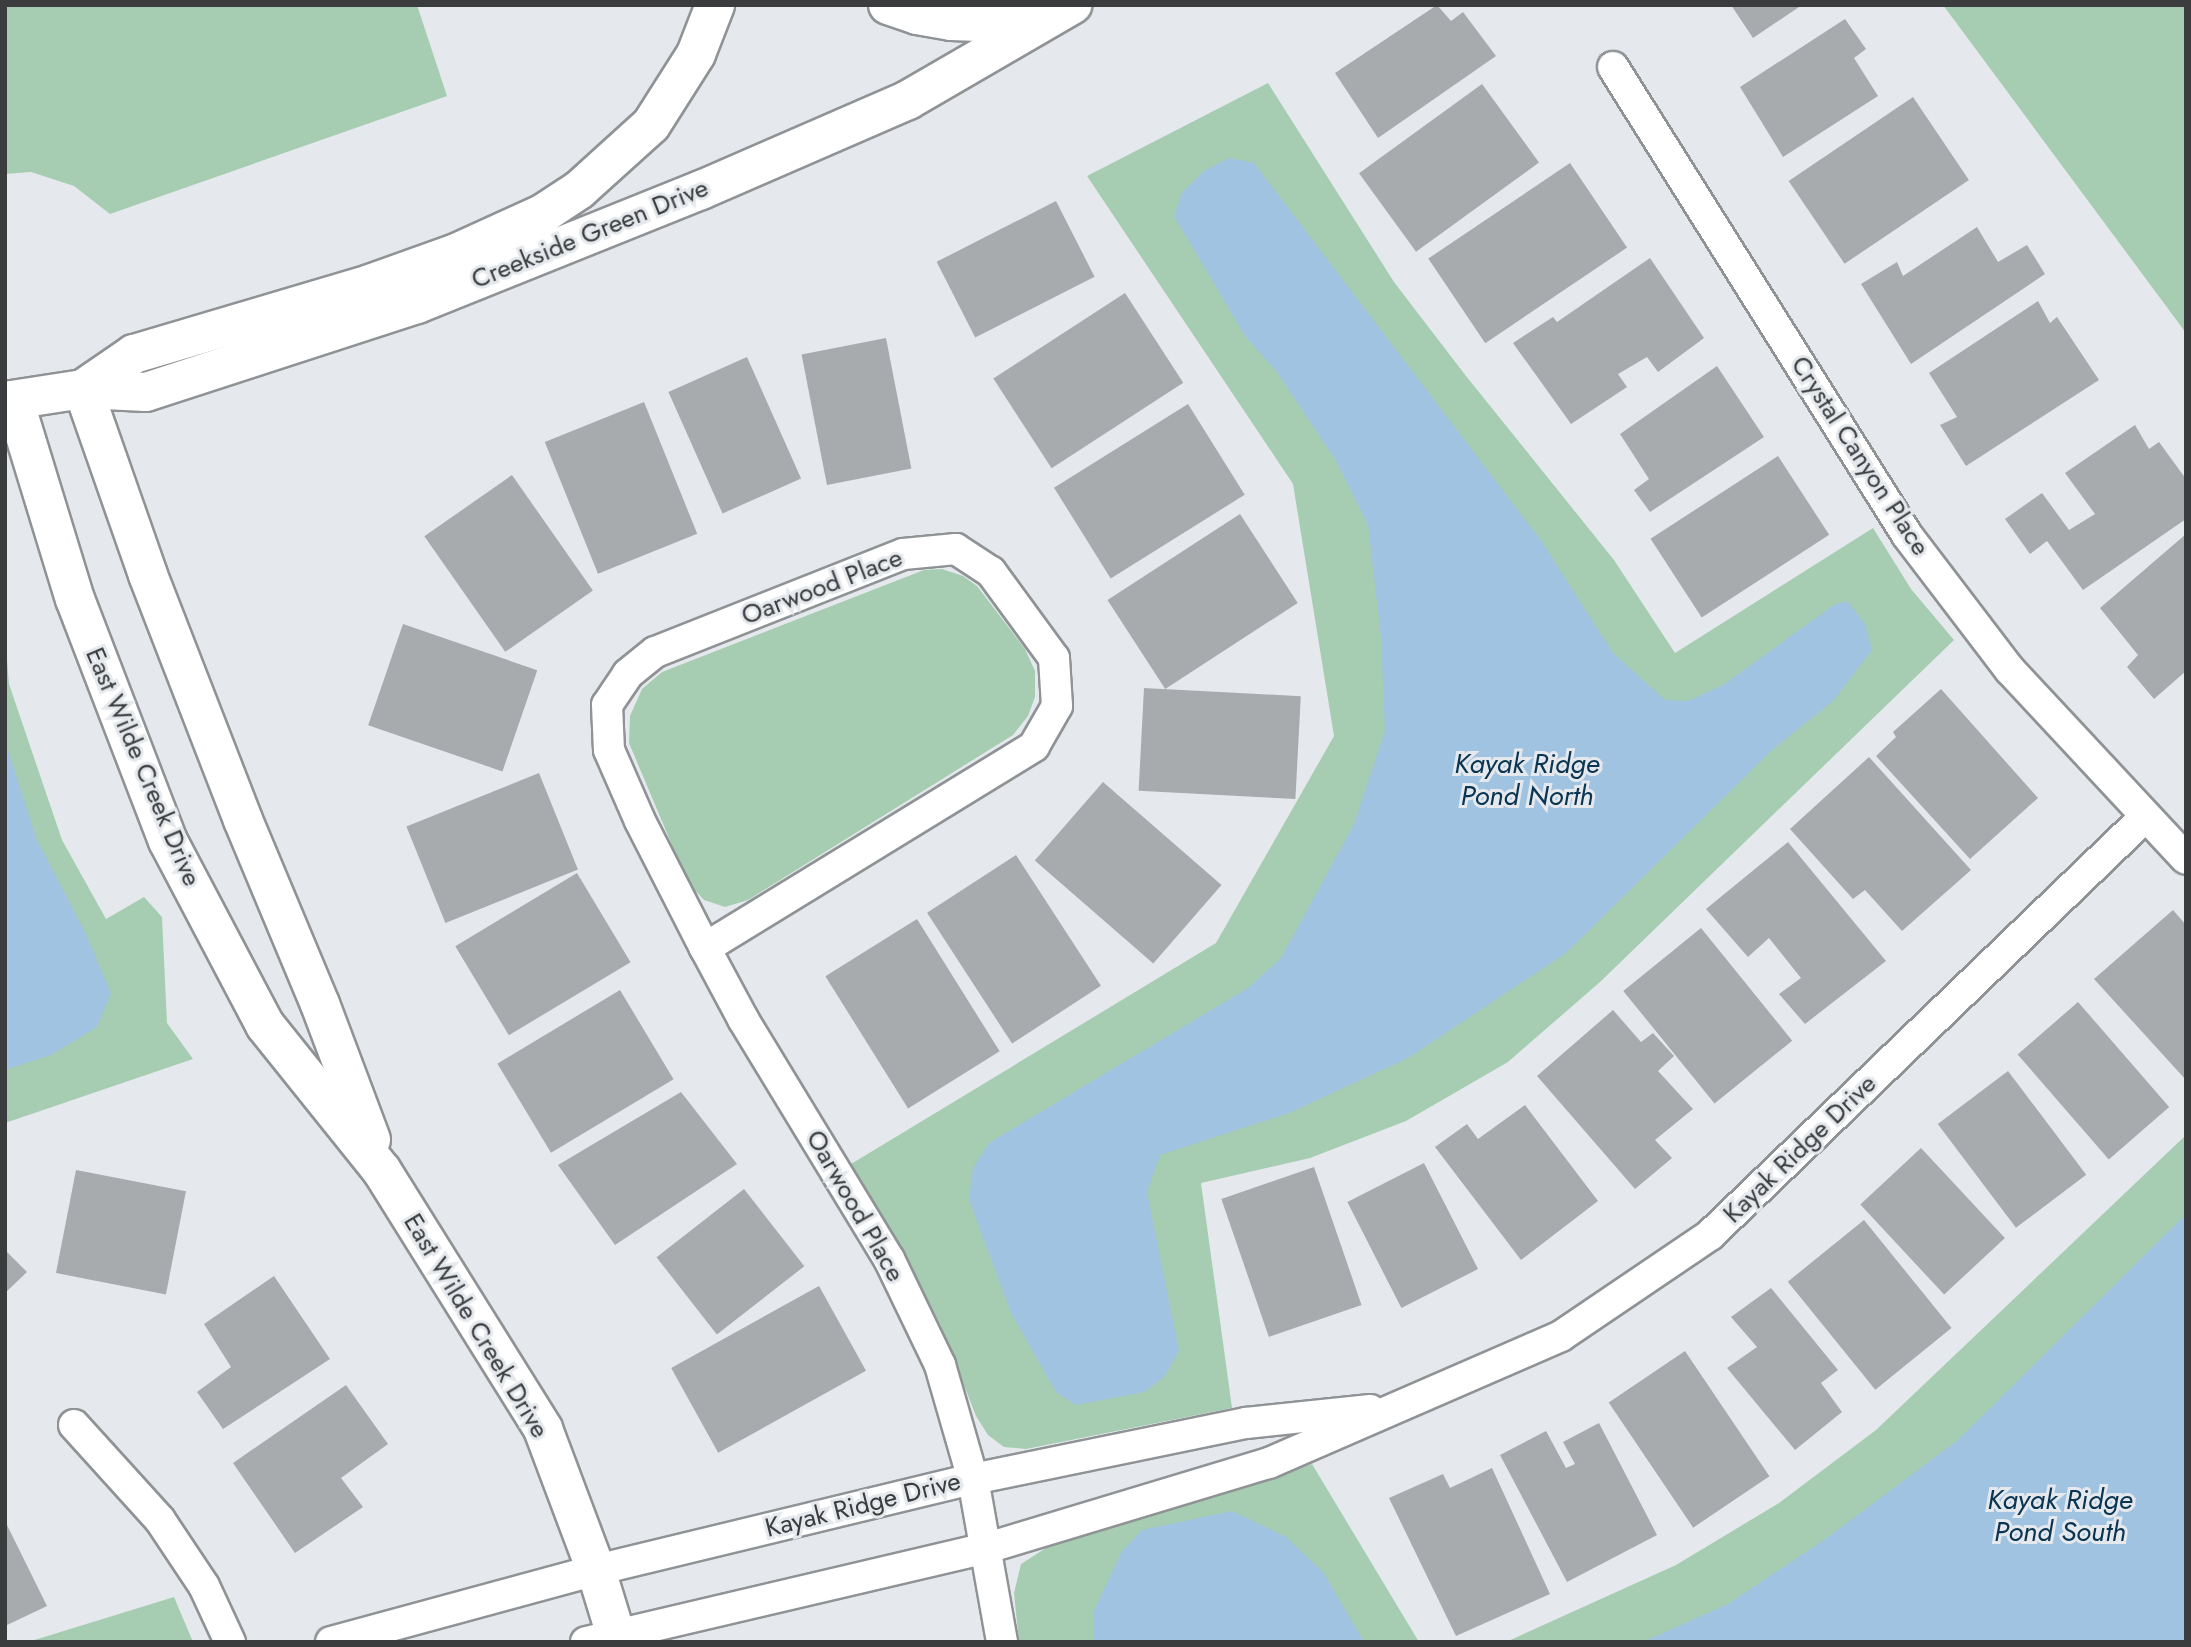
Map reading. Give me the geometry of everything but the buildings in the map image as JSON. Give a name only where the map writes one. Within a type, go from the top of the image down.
[{"type":"street","name":"Creekside Green Drive","points":[[83,388],[134,354],[370,284],[466,249],[544,213],[579,190],[651,125],[696,54],[715,5]]},
{"type":"street","points":[[888,5],[917,15],[951,21],[986,22],[1022,18],[1065,5]]},
{"type":"street","name":"Creekside Green Drive","points":[[9,400],[83,388],[146,392],[417,304],[701,190],[908,100],[1072,5]]},
{"type":"street","name":"Crystal Canyon Place","points":[[1613,67],[1907,535],[2010,670],[2186,859]]},
{"type":"street","name":"East Wilde Creek Drive","points":[[83,388],[158,601],[243,820],[320,1004],[382,1171]]},
{"type":"street","name":"East Wilde Creek Drive","points":[[9,400],[75,599],[168,841],[265,1025],[382,1171],[543,1429],[596,1570],[607,1639]]},
{"type":"street","name":"Oarwood Place","points":[[705,948],[1034,746],[1057,706],[1054,658],[991,572],[956,549],[903,554],[655,652],[628,674],[607,705],[609,750],[640,821],[705,948],[743,1019],[890,1259],[940,1365],[973,1479],[1002,1642]]},
{"type":"street","name":"Kayak Ridge Drive","points":[[607,1639],[987,1548],[1269,1463],[1561,1336],[1710,1235],[2145,817]]},
{"type":"street","name":"Kayak Ridge Drive","points":[[331,1642],[596,1570],[973,1479],[1246,1423],[1402,1406]]},
{"type":"street","points":[[74,1425],[160,1520],[204,1586],[230,1642]]},
{"type":"green space","points":[[5,5],[417,5],[447,96],[110,214],[74,186],[31,172],[5,174]]},
{"type":"green space","points":[[1943,5],[2186,5],[2186,333]]},
{"type":"green space","points":[[1268,83],[1394,282],[1614,560],[1675,653],[1873,528],[1911,589],[1954,640],[1600,982],[1508,1062],[1406,1121],[1310,1158],[1201,1183],[1232,1408],[1026,1449],[1004,1447],[988,1435],[976,1416],[941,1326],[899,1243],[851,1164],[1216,943],[1334,736],[1293,484],[1087,176]]},
{"type":"green space","points":[[942,569],[963,576],[977,586],[1025,649],[1035,671],[1035,697],[1028,716],[1013,735],[748,900],[725,907],[704,900],[688,883],[629,743],[630,716],[642,689],[662,672],[924,570]]},
{"type":"green space","points":[[5,636],[9,684],[62,840],[106,919],[144,897],[162,917],[167,1023],[193,1059],[5,1123]]},
{"type":"green space","name":"Kayak Ridge Pond South","points":[[2186,1135],[2186,1642],[1506,1642],[1676,1565],[1779,1503],[1876,1430]]},
{"type":"green space","points":[[1312,1464],[1419,1642],[1019,1642],[1014,1593],[1021,1564],[1046,1548]]},
{"type":"green space","points":[[174,1597],[193,1642],[28,1642]]},
{"type":"water","name":"Kayak Ridge Pond North","points":[[1229,158],[1254,163],[1542,542],[1613,653],[1665,700],[1688,701],[1723,685],[1834,605],[1847,601],[1865,624],[1872,650],[1833,701],[1771,751],[1566,953],[1408,1058],[1289,1113],[1160,1155],[1147,1192],[1179,1351],[1164,1377],[1144,1392],[1076,1405],[1056,1392],[1011,1313],[969,1199],[973,1168],[989,1143],[1248,988],[1281,958],[1354,824],[1385,731],[1381,637],[1368,525],[1335,459],[1277,372],[1245,336],[1174,216],[1182,193],[1204,171]]},
{"type":"water","points":[[5,741],[37,840],[86,934],[111,993],[97,1027],[51,1055],[5,1070]]},
{"type":"water","name":"Kayak Ridge Pond South","points":[[2186,1214],[2186,1638],[2181,1642],[1643,1642],[1728,1604],[1824,1540],[1958,1440]]},
{"type":"water","points":[[1232,1511],[1286,1537],[1323,1572],[1364,1642],[1093,1642],[1093,1613],[1122,1551],[1142,1530]]}]
